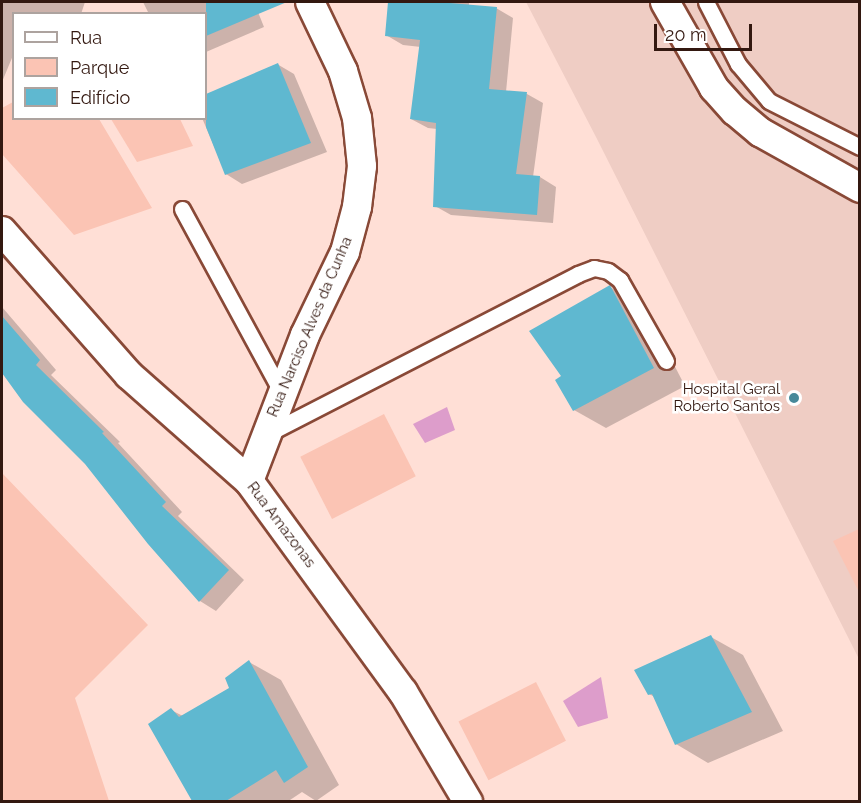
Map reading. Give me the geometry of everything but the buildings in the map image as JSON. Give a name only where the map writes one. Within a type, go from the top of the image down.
[{"type":"street","name":"Rua Narciso Alves da Cunha","points":[[249,481],[305,335],[345,252],[357,207],[362,166],[357,118],[342,71],[310,2]]},
{"type":"street","points":[[665,2],[714,88],[735,111],[760,132],[860,188]]},
{"type":"street","name":"Rua Amazonas","points":[[2,231],[129,375],[249,481],[403,692],[468,801]]},
{"type":"lane","points":[[706,2],[738,64],[768,101],[860,147]]},
{"type":"lane","points":[[182,209],[282,393]]},
{"type":"lane","points":[[265,436],[578,274],[594,268],[608,271],[620,280],[666,361]]},
{"type":"shaded area","name":"Hospital Geral Roberto Santos","points":[[526,2],[859,2],[859,659],[596,137]]},
{"type":"shaded area","points":[[447,407],[455,430],[425,443],[413,424]]},
{"type":"shaded area","points":[[601,677],[608,718],[578,727],[563,701]]},
{"type":"green space","points":[[12,103],[12,120],[100,120],[152,208],[74,235],[2,154],[2,108]]},
{"type":"green space","points":[[112,120],[180,120],[193,146],[137,162]]},
{"type":"green space","points":[[384,414],[416,476],[332,519],[300,457]]},
{"type":"green space","points":[[2,473],[148,625],[75,698],[109,801],[2,801]]},
{"type":"green space","points":[[859,529],[859,592],[833,541]]},
{"type":"green space","points":[[536,682],[566,741],[488,780],[458,721]]},
{"type":"place","name":"Hospital Geral Roberto Santos","points":[[794,398]]}]
